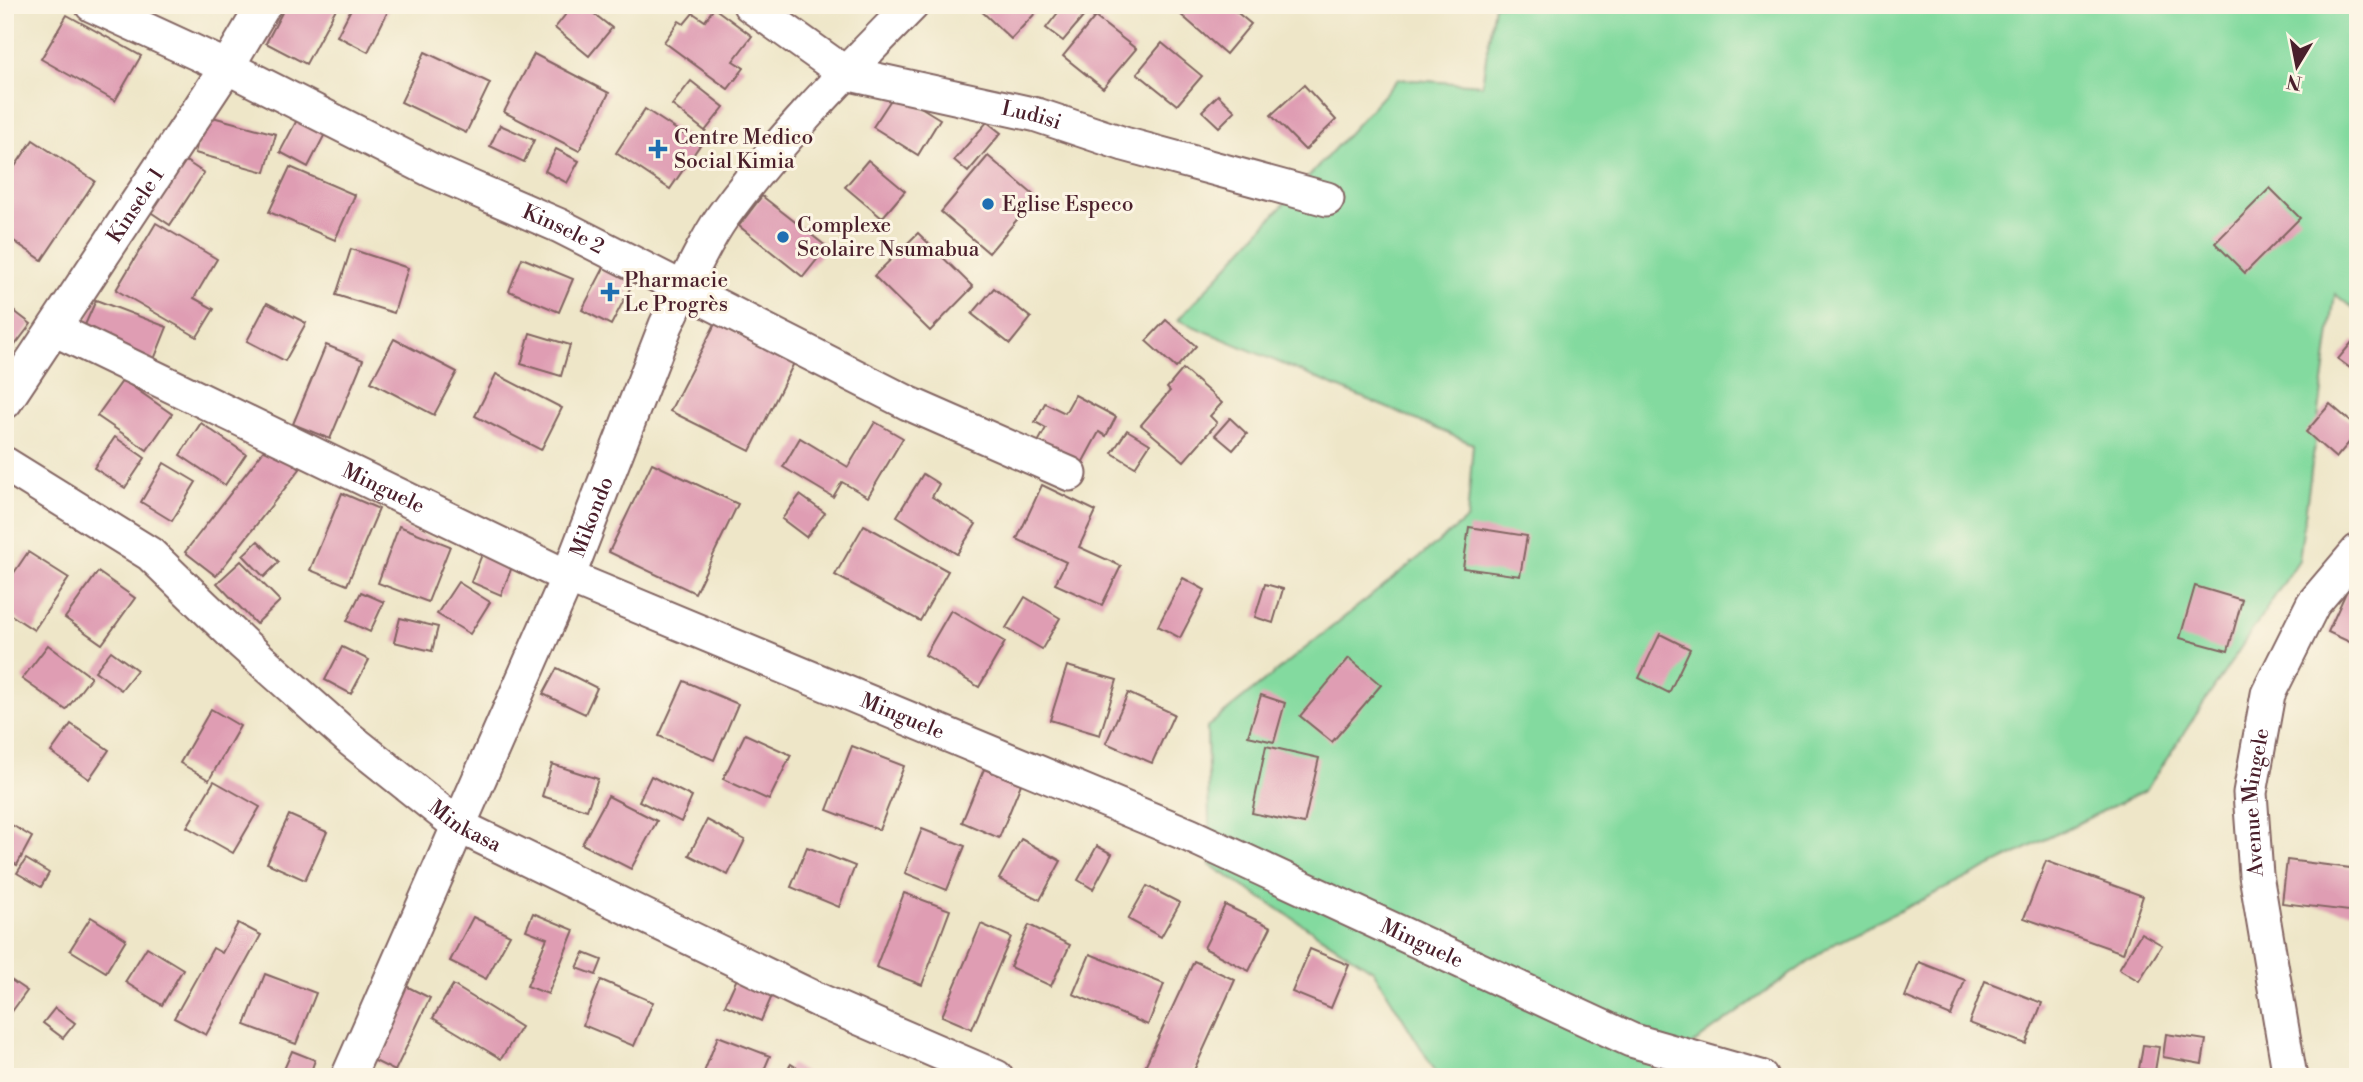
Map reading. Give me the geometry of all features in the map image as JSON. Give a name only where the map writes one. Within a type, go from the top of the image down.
[{"type":"street","name":"Kinsele 2","points":[[92,5],[228,67],[433,171],[560,226],[908,402],[1070,474]]},
{"type":"street","name":"Kinsele 1","points":[[5,402],[228,67],[264,5]]},
{"type":"street","name":"Ludisi","points":[[750,5],[845,73],[1037,115],[1124,144],[1327,199]]},
{"type":"street","name":"Mikondo","points":[[348,1077],[568,577],[666,325],[684,288],[722,218],[812,107],[912,5]]},
{"type":"street","name":"Minguele","points":[[54,330],[568,577],[1189,835],[1631,1040],[1761,1077]]},
{"type":"street","name":"Minkasa","points":[[5,464],[150,554],[242,643],[351,740],[458,826],[818,1000],[996,1077]]},
{"type":"street","name":"Avenue Mingele","points":[[2290,1077],[2256,875],[2250,793],[2269,694],[2313,604],[2358,551]]},
{"type":"green space","points":[[1494,5],[2358,5],[2358,313],[2335,294],[2299,560],[2146,790],[1836,942],[1693,1044],[1669,1077],[1439,1077],[1373,970],[1210,865],[1207,727],[1467,519],[1473,444],[1178,320],[1398,79],[1482,85]]},
{"type":"building","points":[[286,5],[338,5],[306,64],[266,43]]},
{"type":"building","points":[[353,5],[391,5],[368,52],[337,36]]},
{"type":"building","points":[[573,5],[583,5],[612,28],[589,56],[555,28]]},
{"type":"building","points":[[975,5],[1043,5],[1011,39]]},
{"type":"building","points":[[1064,5],[1071,5],[1084,16],[1063,41],[1046,28]]},
{"type":"building","points":[[1185,5],[1228,5],[1251,24],[1226,54],[1179,13]]},
{"type":"building","points":[[714,8],[752,36],[733,61],[744,68],[728,89],[664,42],[679,21],[684,24],[693,13],[705,21]]},
{"type":"building","points":[[67,15],[141,56],[115,101],[41,59]]},
{"type":"building","points":[[1095,17],[1136,49],[1103,88],[1063,56]]},
{"type":"building","points":[[1162,43],[1202,76],[1177,105],[1137,73]]},
{"type":"building","points":[[425,52],[490,83],[466,133],[401,102]]},
{"type":"building","points":[[534,54],[609,93],[579,151],[504,112]]},
{"type":"building","points":[[691,81],[724,107],[705,131],[672,105]]},
{"type":"building","points":[[1304,85],[1336,120],[1305,150],[1271,115]]},
{"type":"building","points":[[896,92],[940,119],[918,155],[873,127]]},
{"type":"building","points":[[1218,95],[1235,111],[1219,127],[1202,111]]},
{"type":"building","name":"Centre Medico Social Kimia","points":[[645,109],[700,145],[670,189],[616,153]]},
{"type":"building","points":[[205,115],[276,134],[265,172],[195,153]]},
{"type":"building","points":[[298,118],[326,132],[308,167],[280,152]]},
{"type":"building","points":[[987,122],[1001,133],[968,172],[954,160]]},
{"type":"building","points":[[500,125],[534,140],[524,162],[490,146]]},
{"type":"building","points":[[33,140],[95,181],[42,260],[5,235],[5,181]]},
{"type":"building","points":[[556,149],[579,161],[567,183],[545,171]]},
{"type":"building","name":"Eglise Especo","points":[[988,156],[1036,197],[989,253],[941,212]]},
{"type":"building","points":[[183,159],[204,173],[170,225],[149,211]]},
{"type":"building","points":[[868,160],[905,191],[882,218],[845,187]]},
{"type":"building","points":[[290,167],[355,195],[335,240],[269,212]]},
{"type":"building","points":[[2270,188],[2300,218],[2245,273],[2215,243]]},
{"type":"building","name":"Complexe Scolaire Nsumabua","points":[[762,196],[827,247],[803,277],[739,226]]},
{"type":"building","points":[[156,223],[217,259],[194,298],[214,309],[197,337],[116,290]]},
{"type":"building","points":[[918,233],[973,287],[930,331],[874,276]]},
{"type":"building","points":[[351,249],[408,268],[394,313],[336,295]]},
{"type":"building","points":[[522,258],[573,279],[559,312],[509,291]]},
{"type":"building","name":"Pharmacie Le Progrès","points":[[609,258],[638,273],[611,325],[582,310]]},
{"type":"building","points":[[994,288],[1031,318],[1010,344],[972,314]]},
{"type":"building","points":[[96,300],[167,327],[153,362],[81,334]]},
{"type":"building","points":[[267,303],[306,323],[285,361],[247,341]]},
{"type":"building","points":[[5,304],[31,324],[9,353],[5,350]]},
{"type":"building","points":[[1166,320],[1196,346],[1176,368],[1146,341]]},
{"type":"building","points":[[716,322],[795,361],[750,451],[670,411]]},
{"type":"building","points":[[530,333],[570,345],[561,376],[521,364]]},
{"type":"building","points":[[394,339],[457,372],[434,415],[371,382]]},
{"type":"building","points":[[2353,341],[2358,345],[2358,374],[2338,359]]},
{"type":"building","points":[[326,345],[363,360],[330,439],[293,424]]},
{"type":"building","points":[[1183,369],[1222,403],[1210,416],[1217,423],[1184,461],[1141,425],[1170,391],[1167,388]]},
{"type":"building","points":[[496,374],[562,408],[541,450],[475,416]]},
{"type":"building","points":[[123,380],[172,414],[147,450],[97,416]]},
{"type":"building","points":[[1075,395],[1116,417],[1106,436],[1099,432],[1080,467],[1037,444],[1046,428],[1035,422],[1045,403],[1065,413]]},
{"type":"building","points":[[2330,404],[2358,428],[2358,432],[2336,458],[2306,432]]},
{"type":"building","points":[[1230,418],[1247,434],[1233,450],[1215,435]]},
{"type":"building","points":[[875,422],[903,438],[868,497],[842,482],[833,497],[783,467],[800,438],[848,467]]},
{"type":"building","points":[[201,423],[246,454],[225,485],[180,455]]},
{"type":"building","points":[[1127,430],[1150,444],[1135,467],[1112,453]]},
{"type":"building","points":[[115,437],[145,458],[125,488],[94,468]]},
{"type":"building","points":[[268,445],[300,469],[216,576],[185,552]]},
{"type":"building","points":[[164,463],[196,482],[172,521],[141,502]]},
{"type":"building","points":[[652,463],[738,504],[695,593],[609,552]]},
{"type":"building","points":[[923,474],[939,484],[932,497],[976,524],[957,554],[897,516]]},
{"type":"building","points":[[1042,485],[1096,511],[1079,547],[1121,566],[1102,605],[1055,584],[1066,562],[1017,539]]},
{"type":"building","points":[[342,493],[379,509],[347,585],[310,570]]},
{"type":"building","points":[[800,495],[825,513],[806,537],[782,519]]},
{"type":"building","points":[[864,525],[948,571],[920,621],[835,575]]},
{"type":"building","points":[[399,526],[450,546],[428,602],[378,583]]},
{"type":"building","points":[[1469,527],[1527,536],[1520,576],[1463,568]]},
{"type":"building","points":[[258,541],[279,562],[264,577],[243,555]]},
{"type":"building","points":[[485,547],[515,559],[501,595],[471,582]]},
{"type":"building","points":[[28,552],[69,578],[34,630],[8,613],[5,617],[5,586]]},
{"type":"building","points":[[241,561],[280,601],[256,624],[217,583]]},
{"type":"building","points":[[98,572],[135,598],[102,644],[65,618]]},
{"type":"building","points":[[2353,577],[2358,579],[2358,646],[2328,632]]},
{"type":"building","points":[[1183,578],[1205,590],[1180,638],[1158,626]]},
{"type":"building","points":[[458,582],[490,602],[470,634],[437,614]]},
{"type":"building","points":[[1265,584],[1283,589],[1273,623],[1255,617]]},
{"type":"building","points":[[2195,586],[2242,600],[2228,651],[2180,638]]},
{"type":"building","points":[[361,592],[384,602],[370,632],[347,621]]},
{"type":"building","points":[[1025,597],[1060,618],[1042,649],[1006,628]]},
{"type":"building","points":[[951,610],[1005,642],[979,687],[925,655]]},
{"type":"building","points":[[400,618],[438,627],[432,651],[394,642]]},
{"type":"building","points":[[1660,634],[1690,649],[1669,693],[1639,678]]},
{"type":"building","points":[[48,645],[91,677],[66,710],[22,679]]},
{"type":"building","points":[[342,647],[369,660],[351,694],[325,680]]},
{"type":"building","points":[[111,651],[137,670],[121,690],[95,671]]},
{"type":"building","points":[[1349,658],[1381,685],[1332,742],[1300,716]]},
{"type":"building","points":[[1067,666],[1117,680],[1100,735],[1050,720]]},
{"type":"building","points":[[557,668],[597,688],[585,714],[543,694]]},
{"type":"building","points":[[684,681],[738,704],[714,760],[659,736]]},
{"type":"building","points":[[1128,693],[1174,714],[1152,763],[1106,743]]},
{"type":"building","points":[[1261,695],[1285,703],[1274,742],[1248,736]]},
{"type":"building","points":[[211,709],[240,726],[209,780],[180,763]]},
{"type":"building","points":[[71,724],[109,750],[89,779],[51,752]]},
{"type":"building","points":[[745,734],[791,755],[769,800],[723,779]]},
{"type":"building","points":[[852,746],[904,766],[879,830],[827,810]]},
{"type":"building","points":[[1266,746],[1319,758],[1304,824],[1252,813]]},
{"type":"building","points":[[552,764],[598,779],[587,810],[542,796]]},
{"type":"building","points":[[984,769],[1021,784],[999,838],[962,822]]},
{"type":"building","points":[[651,776],[692,797],[681,822],[639,801]]},
{"type":"building","points":[[214,781],[260,807],[233,853],[187,827]]},
{"type":"building","points":[[608,796],[657,821],[631,869],[582,844]]},
{"type":"building","points":[[289,815],[327,832],[305,880],[267,863]]},
{"type":"building","points":[[707,820],[745,840],[728,875],[689,855]]},
{"type":"building","points":[[5,821],[32,837],[17,865],[5,858]]},
{"type":"building","points":[[922,829],[965,846],[947,890],[905,873]]},
{"type":"building","points":[[1021,839],[1061,861],[1040,900],[999,879]]},
{"type":"building","points":[[1097,846],[1112,854],[1093,889],[1078,880]]},
{"type":"building","points":[[807,847],[855,866],[839,907],[791,887]]},
{"type":"building","points":[[26,859],[49,873],[41,887],[17,873]]},
{"type":"building","points":[[2287,860],[2358,869],[2357,912],[2282,903]]},
{"type":"building","points":[[2046,861],[2143,896],[2123,953],[2024,918]]},
{"type":"building","points":[[1147,886],[1180,903],[1161,937],[1128,919]]},
{"type":"building","points":[[904,893],[950,910],[922,985],[876,967]]},
{"type":"building","points":[[1225,905],[1271,927],[1249,971],[1204,948]]},
{"type":"building","points":[[533,913],[574,930],[548,994],[527,986],[547,938],[526,930]]},
{"type":"building","points":[[91,917],[126,939],[106,972],[70,950]]},
{"type":"building","points":[[473,917],[510,935],[486,979],[450,961]]},
{"type":"building","points":[[238,923],[261,935],[206,1035],[174,1018],[213,948],[222,953]]},
{"type":"building","points":[[981,924],[1011,937],[972,1029],[942,1016]]},
{"type":"building","points":[[1029,925],[1070,945],[1051,986],[1010,967]]},
{"type":"building","points":[[2141,933],[2162,945],[2139,981],[2119,969]]},
{"type":"building","points":[[147,947],[183,969],[162,1005],[125,982]]},
{"type":"building","points":[[1310,949],[1349,965],[1331,1008],[1292,992]]},
{"type":"building","points":[[584,953],[602,960],[596,975],[577,968]]},
{"type":"building","points":[[1090,954],[1164,984],[1148,1025],[1073,994]]},
{"type":"building","points":[[1194,961],[1235,980],[1191,1077],[1140,1077]]},
{"type":"building","points":[[1919,962],[1965,980],[1951,1016],[1905,997]]},
{"type":"building","points":[[265,974],[316,993],[296,1044],[245,1025]]},
{"type":"building","points":[[739,974],[775,989],[761,1021],[725,1005]]},
{"type":"building","points":[[8,978],[27,991],[5,1021],[5,982]]},
{"type":"building","points":[[601,980],[653,1002],[634,1046],[583,1025]]},
{"type":"building","points":[[1985,981],[2042,1003],[2026,1044],[1969,1023]]},
{"type":"building","points":[[404,985],[430,998],[395,1071],[369,1058]]},
{"type":"building","points":[[453,985],[521,1027],[501,1059],[433,1018]]},
{"type":"building","points":[[55,1008],[75,1023],[63,1038],[43,1023]]},
{"type":"building","points":[[2166,1034],[2206,1040],[2202,1064],[2163,1057]]},
{"type":"building","points":[[718,1036],[770,1056],[761,1077],[703,1075]]},
{"type":"building","points":[[2143,1045],[2159,1047],[2155,1071],[2139,1069]]},
{"type":"building","points":[[292,1051],[315,1060],[309,1077],[288,1077],[282,1074]]},
{"type":"building","points":[[791,1064],[812,1077],[783,1077]]},
{"type":"place","name":"Centre Medico Social Kimia","points":[[658,149]]},
{"type":"place","name":"Eglise Especo","points":[[988,204]]},
{"type":"place","name":"Complexe Scolaire Nsumabua","points":[[783,237]]},
{"type":"place","name":"Pharmacie Le Progrès","points":[[610,292]]}]
